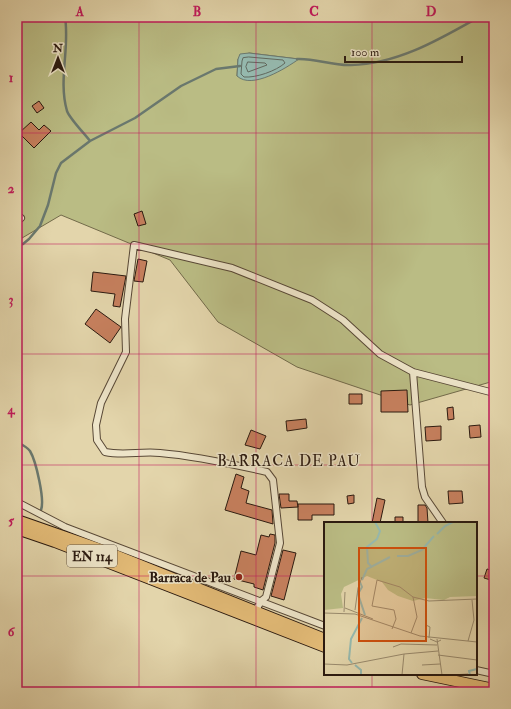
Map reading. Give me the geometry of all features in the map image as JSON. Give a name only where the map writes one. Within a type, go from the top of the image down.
[{"type":"main road","name":"EN 114","points":[[17,520],[100,549],[324,647]]},
{"type":"main road","name":"EN 114","points":[[17,529],[254,616],[324,639]]},
{"type":"main road","points":[[427,675],[494,689]]},
{"type":"main road","points":[[456,675],[494,682]]},
{"type":"street","points":[[254,616],[261,601],[266,597],[280,543],[273,480],[266,472],[229,463],[159,453],[117,454],[105,452],[97,440],[96,425],[101,403],[126,352],[125,319],[134,245],[232,268],[312,300],[343,320],[380,354],[413,372],[494,393]]},
{"type":"street","points":[[413,372],[422,487],[425,497],[441,522]]},
{"type":"street","points":[[17,502],[65,527],[324,626]]},
{"type":"street","points":[[477,670],[494,674]]},
{"type":"green space","points":[[17,17],[494,17],[494,381],[410,405],[297,367],[218,322],[170,260],[61,215],[17,241]],"holes":[[[249,53],[298,59],[237,76],[238,59]]]},
{"type":"water","points":[[249,53],[299,59],[269,76],[251,81],[243,80],[237,76],[238,59],[240,54]]},
{"type":"building","points":[[39,101],[44,108],[37,113],[32,106]]},
{"type":"building","points":[[31,122],[39,130],[44,125],[51,131],[34,148],[19,133]]},
{"type":"building","points":[[142,211],[146,224],[138,226],[134,214]]},
{"type":"building","points":[[138,259],[147,261],[143,282],[134,281]]},
{"type":"building","points":[[93,272],[126,276],[120,307],[113,306],[115,294],[91,291]]},
{"type":"building","points":[[96,309],[121,327],[110,343],[85,324]]},
{"type":"building","points":[[407,390],[408,412],[381,412],[381,391]]},
{"type":"building","points":[[349,394],[362,394],[362,404],[349,404]]},
{"type":"building","points":[[453,407],[454,419],[448,420],[447,408]]},
{"type":"building","points":[[306,419],[307,428],[287,431],[286,421]]},
{"type":"building","points":[[480,425],[481,437],[470,438],[469,426]]},
{"type":"building","points":[[441,426],[441,440],[426,441],[425,427]]},
{"type":"building","points":[[251,430],[266,436],[260,449],[245,445]]},
{"type":"building","points":[[236,474],[244,477],[241,488],[249,491],[246,503],[272,510],[273,524],[225,510]]},
{"type":"building","points":[[448,491],[462,491],[463,503],[449,504]]},
{"type":"building","points":[[279,494],[289,494],[289,501],[297,501],[298,507],[281,508]]},
{"type":"building","points":[[354,495],[354,503],[348,504],[347,496]]},
{"type":"building","points":[[377,498],[385,500],[380,522],[372,522]]},
{"type":"building","points":[[298,504],[334,504],[334,515],[312,515],[312,520],[298,520]]},
{"type":"building","points":[[418,505],[425,505],[427,508],[428,522],[418,522]]},
{"type":"building","points":[[395,517],[403,517],[403,522],[395,522]]},
{"type":"building","points":[[270,534],[275,535],[275,543],[263,590],[254,587],[254,584],[234,579],[241,551],[256,555],[261,535],[269,537]]},
{"type":"building","points":[[283,550],[296,553],[284,600],[271,596]]},
{"type":"building","points":[[487,569],[494,571],[494,581],[484,578]]},
{"type":"waterway","points":[[65,17],[66,40],[64,88],[67,111],[90,141]]},
{"type":"waterway","points":[[297,59],[344,65],[368,64],[418,49],[434,42],[479,17]]},
{"type":"waterway","points":[[17,245],[23,244],[40,226],[48,205],[56,173],[61,163],[90,141],[135,118],[181,86],[216,69],[240,66]]},
{"type":"waterway","points":[[17,267],[20,275],[17,300]]},
{"type":"waterway","points":[[17,386],[17,399]]},
{"type":"waterway","points":[[17,442],[27,448],[32,456],[41,490],[41,510]]},
{"type":"place","name":"Barraca de Pau","points":[[239,577]]},
{"type":"district","name":"BARRACA DE PAU","points":[[289,461]]}]
